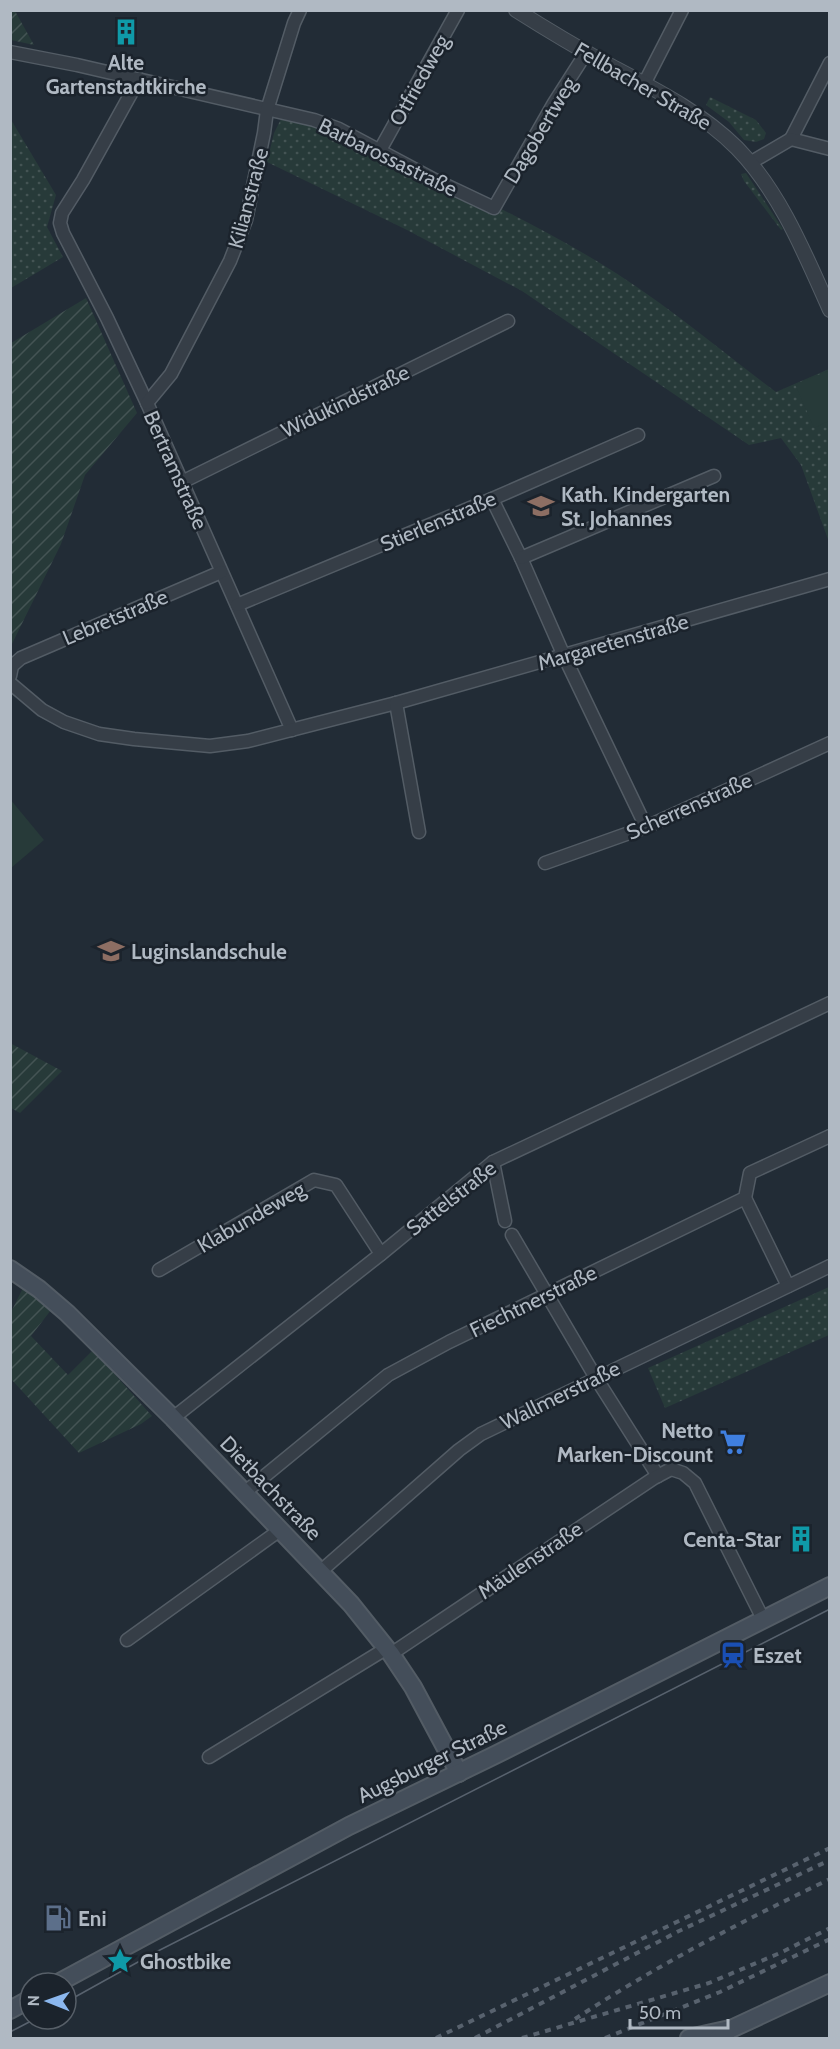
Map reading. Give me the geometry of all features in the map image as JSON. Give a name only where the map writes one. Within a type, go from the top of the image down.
[{"type":"main road","name":"Dietbachstraße","points":[[10,1269],[39,1289],[67,1313],[172,1418],[351,1604],[389,1651],[439,1733],[459,1773]]},
{"type":"main road","name":"Augsburger Straße","points":[[78,1972],[279,1863],[830,1586]]},
{"type":"main road","points":[[689,2038],[724,2034],[830,1983]]},
{"type":"street","name":"Kilianstraße","points":[[147,403],[171,374],[230,261],[246,220],[267,110],[300,10]]},
{"type":"street","name":"Otfriedweg","points":[[380,150],[458,10]]},
{"type":"street","name":"Fellbacher Straße","points":[[516,10],[586,53],[695,114],[719,131],[750,163],[779,206],[801,244],[830,310]]},
{"type":"street","points":[[644,84],[682,10]]},
{"type":"street","name":"Barbarossastraße","points":[[10,52],[139,79],[314,120],[339,129],[494,208]]},
{"type":"street","name":"Dagobertweg","points":[[494,208],[586,53]]},
{"type":"street","points":[[750,163],[792,139],[830,63]]},
{"type":"street","name":"Bertramstraße","points":[[139,79],[62,213],[60,223],[147,403],[292,730]]},
{"type":"street","points":[[792,139],[830,149]]},
{"type":"street","name":"Widukindstraße","points":[[182,482],[508,321]]},
{"type":"street","name":"Stierlenstraße","points":[[237,605],[492,499],[638,435]]},
{"type":"street","points":[[521,558],[714,476]]},
{"type":"street","points":[[492,499],[646,827]]},
{"type":"street","name":"Lebretstraße","points":[[11,671],[21,658],[221,572]]},
{"type":"street","name":"Margaretenstraße","points":[[10,683],[42,710],[64,722],[99,734],[210,746],[248,741],[396,703],[830,579]]},
{"type":"street","points":[[396,703],[419,832]]},
{"type":"street","name":"Scherrenstraße","points":[[545,863],[646,827],[830,743]]},
{"type":"street","name":"Sattelstraße","points":[[172,1418],[381,1254],[493,1162],[800,1015],[830,1003]]},
{"type":"street","points":[[788,1286],[745,1198],[750,1173],[830,1136]]},
{"type":"street","points":[[493,1162],[505,1221]]},
{"type":"street","name":"Klabundeweg","points":[[159,1270],[314,1180],[336,1185],[381,1254]]},
{"type":"street","name":"Fiechtnerstraße","points":[[244,1493],[388,1375],[449,1342],[745,1198]]},
{"type":"street","points":[[512,1235],[596,1378],[658,1476]]},
{"type":"street","name":"Wallmerstraße","points":[[321,1571],[453,1455],[481,1434],[830,1266]]},
{"type":"street","name":"Mäulenstraße","points":[[209,1757],[389,1651],[671,1469],[683,1473],[695,1483],[764,1619]]},
{"type":"street","points":[[127,1640],[280,1530]]},
{"type":"green space","points":[[10,11],[15,11],[34,45],[11,40]]},
{"type":"green space","points":[[710,97],[756,120],[766,133],[764,139],[756,142],[744,140],[729,122],[706,105]]},
{"type":"green space","points":[[10,118],[56,195],[47,227],[63,257],[11,288]]},
{"type":"green space","points":[[281,119],[314,120],[456,187],[561,241],[642,290],[776,392],[829,369],[829,542],[801,465],[781,438],[749,445],[522,291],[407,230],[267,162],[274,133]]},
{"type":"green space","points":[[746,173],[783,229],[781,230],[744,181],[741,174]]},
{"type":"green space","points":[[86,298],[137,413],[85,475],[61,544],[11,646],[11,343]]},
{"type":"green space","points":[[828,371],[830,375],[829,421],[814,428],[795,384]]},
{"type":"green space","points":[[10,799],[44,840],[11,868],[10,868]]},
{"type":"green space","points":[[10,1043],[62,1071],[20,1113],[11,1108]]},
{"type":"green space","points":[[24,1286],[51,1310],[31,1336],[68,1375],[93,1350],[152,1416],[141,1424],[79,1453],[11,1379],[11,1312]]},
{"type":"green space","points":[[829,1287],[829,1335],[665,1408],[648,1368]]},
{"type":"tram line","points":[[78,1995],[156,1952],[830,1609]]},
{"type":"tram line","points":[[10,2032],[18,2028]]},
{"type":"railway","points":[[436,2038],[830,1848]]},
{"type":"railway","points":[[475,2038],[679,1931],[830,1860]]},
{"type":"railway","points":[[575,2019],[700,1945],[830,1879]]},
{"type":"railway","points":[[522,2038],[709,1983],[780,1953],[830,1928]]},
{"type":"railway","points":[[605,2038],[720,1992],[830,1939]]},
{"type":"place","name":"Alte Gartenstadtkirche","points":[[126,32]]},
{"type":"place","name":"Kath. Kindergarten St. Johannes","points":[[541,506]]},
{"type":"place","name":"Luginslandschule","points":[[111,951]]},
{"type":"place","name":"Netto Marken-Discount","points":[[733,1442]]},
{"type":"place","name":"Centa-Star","points":[[801,1539]]},
{"type":"place","name":"Eszet","points":[[733,1655]]},
{"type":"place","name":"Eni","points":[[58,1918]]},
{"type":"place","name":"Ghostbike","points":[[120,1961]]}]
